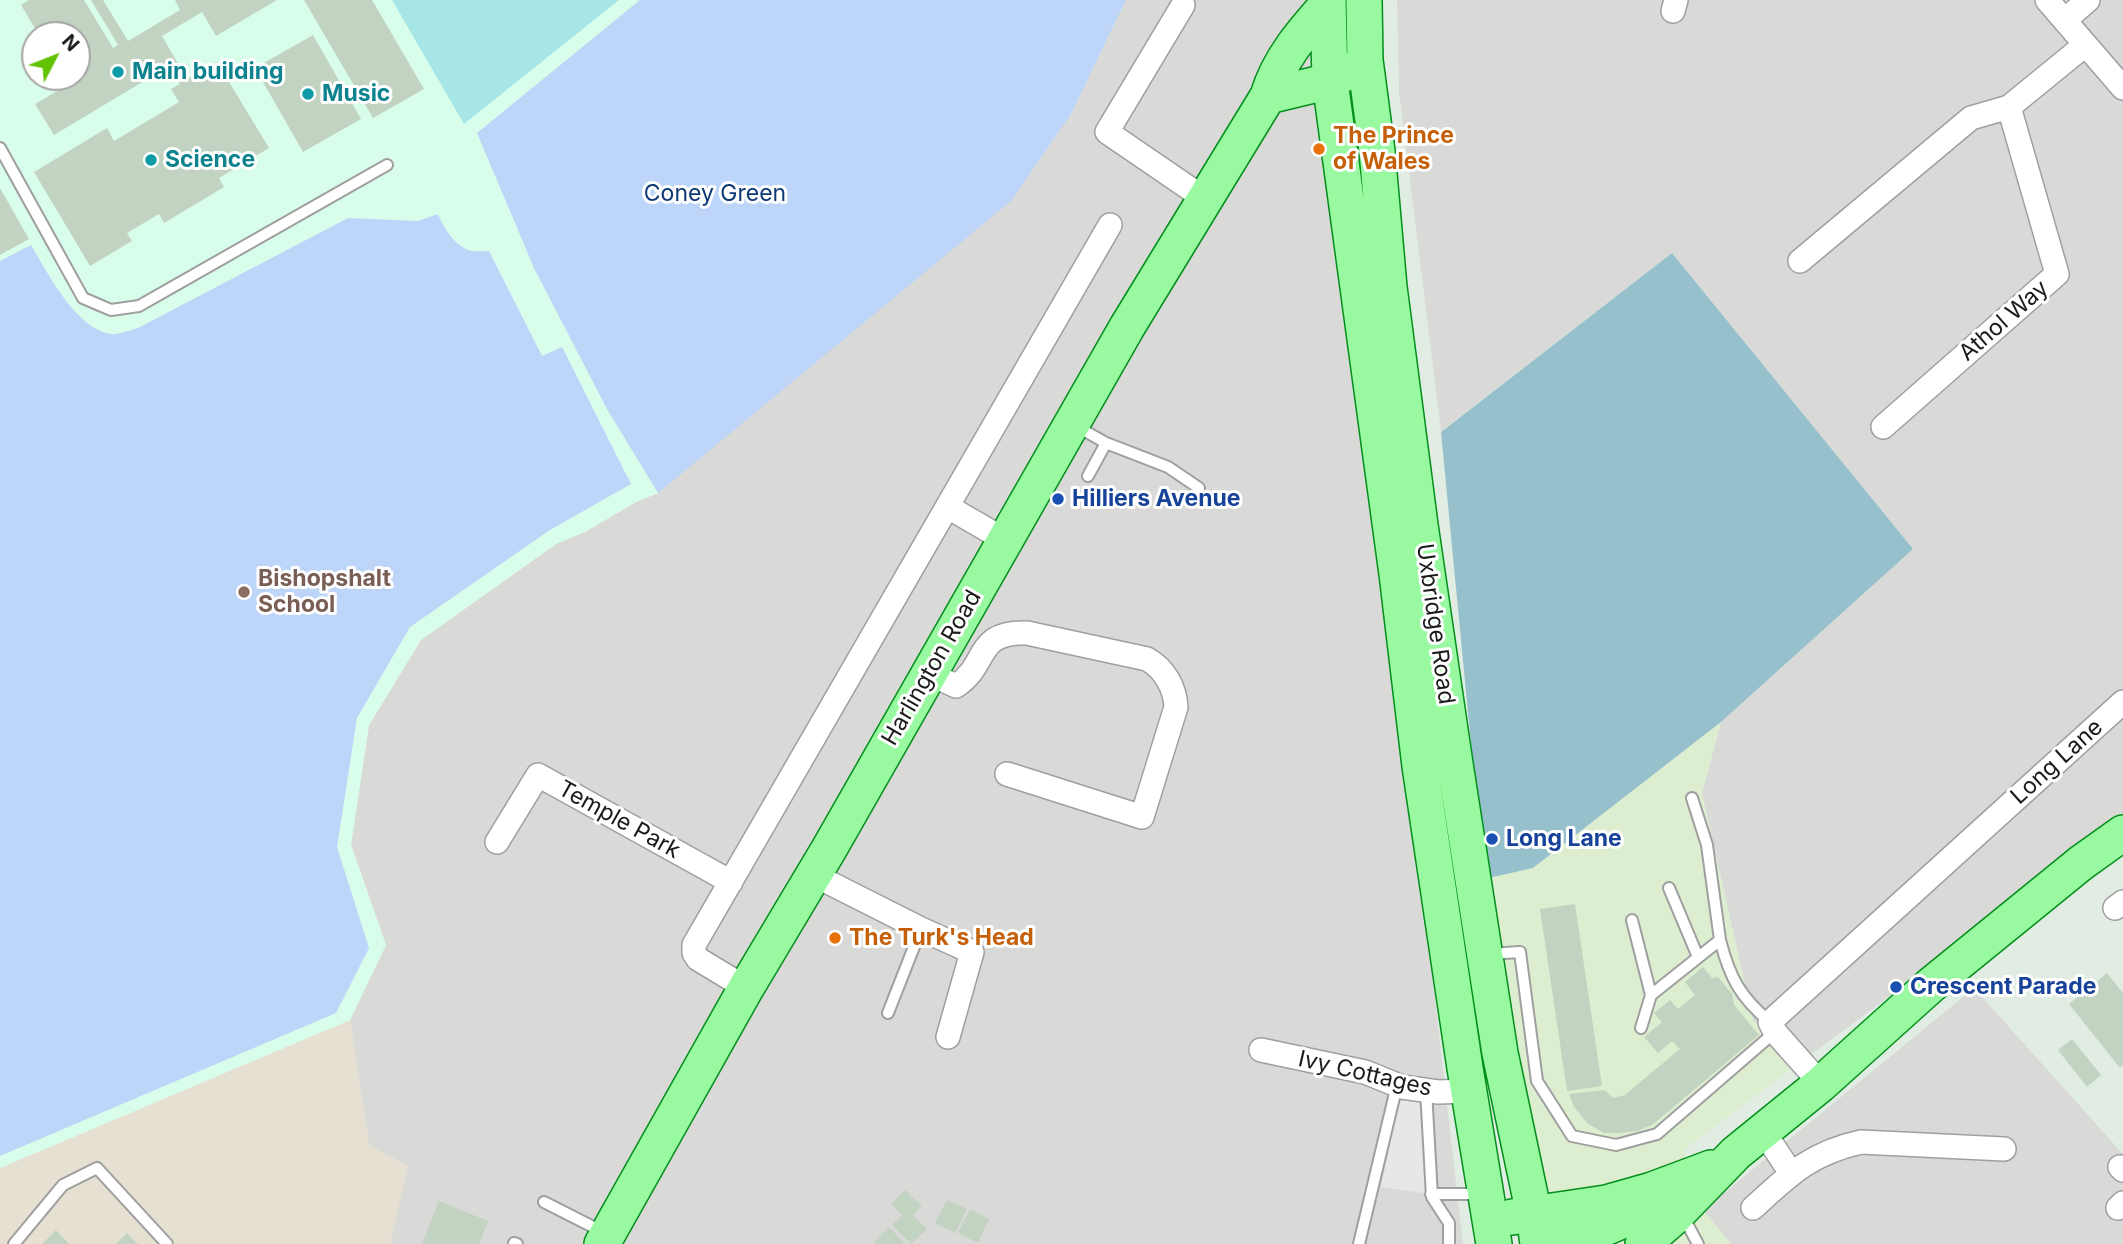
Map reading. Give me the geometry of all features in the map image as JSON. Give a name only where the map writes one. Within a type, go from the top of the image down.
[{"type":"main road","name":"Uxbridge Road","points":[[1364,0],[1365,60],[1377,151],[1390,300],[1451,737],[1503,1066],[1537,1237]]},
{"type":"main road","name":"Uxbridge Road","points":[[1328,2],[1330,81],[1397,574],[1420,766],[1491,1224]]},
{"type":"main road","name":"Harlington Road","points":[[605,1239],[746,988],[814,876],[1128,327],[1268,96],[1273,78],[1287,53],[1328,2]]},
{"type":"main road","points":[[1268,96],[1330,81],[1365,60]]},
{"type":"main road","points":[[1643,1244],[1680,1210],[1724,1161],[1821,1084],[1931,985],[2081,863],[2123,833]]},
{"type":"main road","points":[[1491,1224],[1537,1237],[1606,1203],[1652,1190],[1724,1161]]},
{"type":"street","points":[[2048,0],[2123,88]]},
{"type":"street","points":[[2065,20],[2088,0]]},
{"type":"street","points":[[1183,5],[1107,132],[1205,199]]},
{"type":"street","points":[[1800,261],[1971,118],[2010,107],[2085,45]]},
{"type":"street","name":"Athol Way","points":[[1883,427],[2057,274],[2010,107]]},
{"type":"street","points":[[746,988],[698,959],[694,953],[694,944],[1110,225]]},
{"type":"street","points":[[948,507],[1006,540]]},
{"type":"street","points":[[930,674],[956,686],[971,672],[992,640],[1013,633],[1147,659],[1167,678],[1176,699],[1176,707],[1142,817],[1007,774]]},
{"type":"street","name":"Long Lane","points":[[1773,1027],[2123,702]]},
{"type":"street","name":"Temple Park","points":[[497,842],[538,775],[731,882]]},
{"type":"street","points":[[814,876],[972,952],[948,1037]]},
{"type":"street","points":[[1773,1027],[1821,1084]]},
{"type":"street","name":"Ivy Cottages","points":[[1261,1050],[1365,1072],[1397,1085],[1426,1090],[1469,1091]]},
{"type":"street","points":[[1763,1131],[1791,1173]]},
{"type":"street","points":[[1753,1208],[1802,1164],[1838,1147],[1861,1142],[2004,1149]]},
{"type":"lane","points":[[0,148],[83,298],[111,310],[139,306],[387,165]]},
{"type":"lane","points":[[1073,424],[1106,443],[1168,467],[1199,488]]},
{"type":"lane","points":[[1088,476],[1106,443]]},
{"type":"lane","points":[[1485,954],[1520,952],[1538,1081],[1572,1136],[1616,1144],[1657,1134],[1773,1027],[1749,1004],[1734,982],[1720,940],[1707,845],[1692,798]]},
{"type":"lane","points":[[1669,888],[1698,957]]},
{"type":"lane","points":[[1632,920],[1651,995],[1641,1028]]},
{"type":"lane","points":[[888,1013],[920,929]]},
{"type":"lane","points":[[1651,995],[1720,940]]},
{"type":"lane","points":[[1359,1244],[1397,1085]]},
{"type":"lane","points":[[1426,1090],[1431,1194],[1449,1223],[1449,1244]]},
{"type":"lane","points":[[14,1244],[63,1185],[97,1168],[167,1244]]},
{"type":"lane","points":[[1431,1194],[1491,1224]]},
{"type":"lane","points":[[544,1202],[605,1239]]},
{"type":"lane","points":[[1680,1210],[1698,1244]]},
{"type":"shaded area","name":"Bishopshalt School","points":[[0,0],[640,0],[478,133],[534,268],[607,409],[658,493],[636,502],[585,532],[556,544],[421,640],[369,725],[351,845],[386,945],[350,1020],[0,1168]]},
{"type":"shaded area","points":[[392,0],[619,0],[464,124]]},
{"type":"shaded area","points":[[1126,0],[1328,0],[1330,81],[1463,1244],[390,1244],[407,1166],[369,1145],[350,1020],[386,945],[351,845],[369,725],[421,640],[556,544],[585,532],[636,502],[658,493],[1071,114]]},
{"type":"shaded area","points":[[1397,0],[2123,0],[2123,825],[1810,1055],[1753,1021],[1702,793],[1721,722],[1913,549],[1672,253],[1441,431],[1399,92]]},
{"type":"shaded area","points":[[1672,253],[1913,549],[1721,722],[1533,868],[1484,879],[1441,432]]},
{"type":"shaded area","points":[[1721,722],[1702,793],[1753,1021],[1810,1055],[1685,1149],[1703,1210],[1731,1244],[1558,1244],[1484,879],[1533,868]]},
{"type":"shaded area","points":[[1974,988],[2123,1154],[2123,1244],[1731,1244],[1703,1210]]},
{"type":"shaded area","points":[[350,1020],[369,1145],[408,1166],[390,1244],[0,1244],[0,1168]]},
{"type":"shaded area","points":[[1399,1100],[1427,1103],[1431,1194],[1381,1187]]},
{"type":"green space","name":"Coney Green","points":[[640,0],[1126,0],[1071,114],[1011,201],[658,493],[607,409],[534,268],[477,133]]},
{"type":"green space","name":"Bishopshalt School","points":[[438,214],[447,231],[461,246],[472,251],[489,251],[542,356],[562,347],[631,484],[550,530],[410,627],[357,718],[337,847],[369,948],[336,1013],[0,1156],[0,261],[31,245],[54,284],[75,311],[98,330],[114,334],[138,328],[348,218],[418,221]]},
{"type":"building","name":"Science","points":[[29,0],[84,0],[113,48],[118,45],[91,0],[103,0],[128,41],[180,10],[175,0],[277,0],[216,36],[202,12],[162,36],[187,79],[217,62],[269,148],[219,178],[224,187],[164,223],[159,214],[127,233],[132,241],[90,266],[34,172],[107,128],[114,141],[179,102],[171,89],[180,84],[169,66],[54,135],[35,104],[57,91],[91,91],[91,21],[31,21],[21,5]]},
{"type":"building","points":[[304,0],[372,0],[424,89],[373,118]]},
{"type":"building","name":"Music","points":[[313,35],[361,119],[303,152],[255,68]]},
{"type":"building","points":[[0,188],[29,239],[0,255]]},
{"type":"building","points":[[1575,904],[1602,1086],[1567,1091],[1540,909]]},
{"type":"building","points":[[1703,967],[1712,978],[1718,977],[1732,994],[1734,1005],[1759,1035],[1652,1125],[1637,1131],[1604,1133],[1587,1123],[1574,1107],[1569,1094],[1605,1090],[1613,1098],[1625,1095],[1680,1049],[1672,1041],[1658,1053],[1644,1037],[1662,1022],[1654,1013],[1670,1000],[1678,1009],[1695,995],[1685,982]]},
{"type":"building","points":[[2107,973],[2123,993],[2123,1065],[2120,1068],[2069,1004]]},
{"type":"building","points":[[2072,1039],[2101,1075],[2087,1087],[2058,1050]]},
{"type":"building","points":[[905,1190],[922,1206],[913,1215],[927,1229],[911,1244],[892,1225],[902,1215],[891,1204]]},
{"type":"building","points":[[947,1200],[967,1209],[955,1233],[935,1223]]},
{"type":"building","points":[[439,1201],[488,1221],[479,1244],[422,1244]]},
{"type":"building","points":[[970,1209],[989,1219],[978,1243],[958,1233]]},
{"type":"building","points":[[889,1227],[905,1244],[874,1242]]},
{"type":"building","points":[[56,1230],[69,1244],[42,1244]]},
{"type":"building","points":[[127,1233],[138,1244],[116,1244]]},
{"type":"place","name":"Main building","points":[[118,72]]},
{"type":"place","name":"Music","points":[[308,94]]},
{"type":"place","name":"The Prince of Wales","points":[[1319,149]]},
{"type":"place","name":"Science","points":[[151,160]]},
{"type":"place","name":"Hilliers Avenue","points":[[1058,499]]},
{"type":"place","name":"Bishopshalt School","points":[[244,592]]},
{"type":"place","name":"Long Lane","points":[[1492,839]]},
{"type":"place","name":"The Turk's Head","points":[[835,938]]},
{"type":"place","name":"Crescent Parade","points":[[1896,987]]}]
